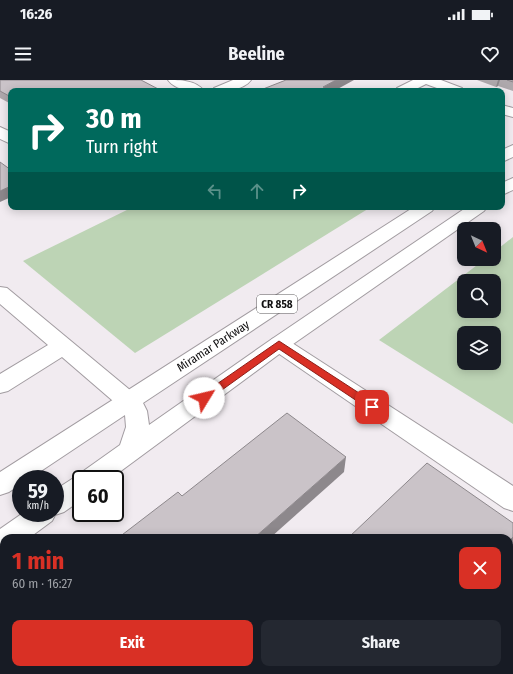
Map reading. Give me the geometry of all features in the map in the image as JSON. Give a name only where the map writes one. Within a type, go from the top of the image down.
[{"type":"main road","points":[[175,80],[191,88]]},
{"type":"main road","points":[[226,88],[244,80]]},
{"type":"main road","points":[[408,88],[423,80]]},
{"type":"main road","points":[[429,80],[449,88]]},
{"type":"main road","name":"Miramar Parkway","points":[[0,485],[277,304],[417,210]]},
{"type":"main road","name":"CR 858","points":[[103,470],[279,344],[474,210]]},
{"type":"main road","points":[[0,293],[128,401],[136,411],[138,427],[130,451]]},
{"type":"main road","points":[[277,304],[268,324],[269,335],[279,344],[513,500]]},
{"type":"main road","points":[[0,385],[63,346]]},
{"type":"main road","points":[[14,534],[30,522]]},
{"type":"green space","points":[[127,210],[366,210],[135,353],[23,261]]},
{"type":"green space","points":[[513,237],[513,424],[379,340],[457,280],[457,318],[501,318],[501,274],[465,274],[476,266],[501,266],[501,246]]},
{"type":"building","points":[[0,80],[141,80],[156,88],[8,88],[8,95],[0,91]]},
{"type":"building","points":[[286,80],[336,80],[323,87],[325,88],[266,88]]},
{"type":"building","points":[[0,162],[8,168],[8,187],[0,191]]},
{"type":"building","points":[[287,413],[346,457],[259,534],[123,534],[178,492],[182,496]]},
{"type":"building","points":[[427,463],[513,523],[513,534],[352,534]]},
{"type":"route","points":[[204,398],[279,344],[372,407]]}]
